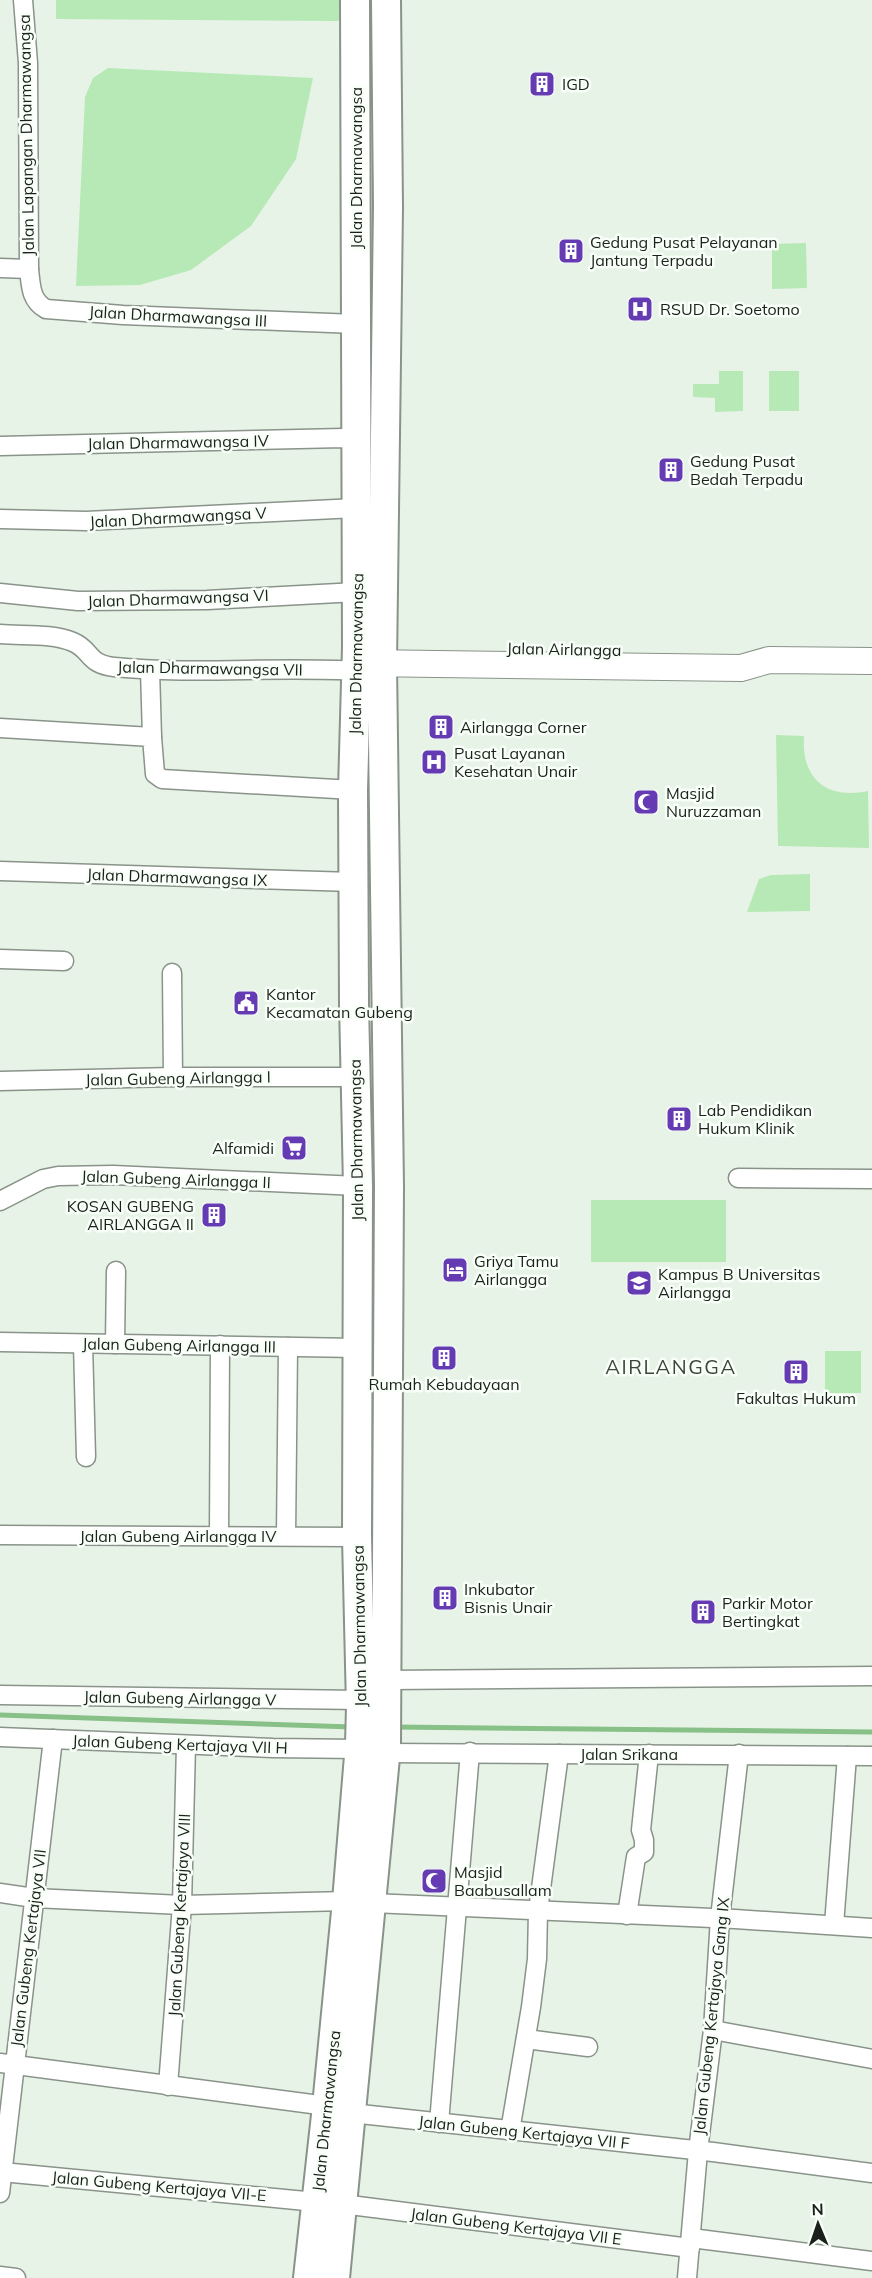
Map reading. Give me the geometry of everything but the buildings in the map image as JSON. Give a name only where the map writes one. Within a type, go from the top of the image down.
[{"type":"main road","name":"Jalan Dharmawangsa","points":[[355,0],[357,592],[367,658],[386,1004],[388,1198],[386,1680],[369,1705]]},
{"type":"main road","name":"Jalan Dharmawangsa","points":[[308,2278],[329,2203],[334,2164],[373,1748],[357,1537],[358,1186],[353,790],[367,658],[388,207],[386,0]]},
{"type":"main road","points":[[356,252],[386,252]]},
{"type":"main road","name":"Jalan Airlangga","points":[[367,658],[741,651],[768,660],[872,661]]},
{"type":"main road","points":[[354,1003],[386,1004]]},
{"type":"main road","name":"Jalan Dharmawangsa","points":[[329,2203],[335,2278]]},
{"type":"street","name":"Jalan Lapangan Dharmawangsa","points":[[23,0],[28,63],[29,269]]},
{"type":"street","points":[[0,268],[29,269]]},
{"type":"street","name":"Jalan Dharmawangsa III","points":[[29,269],[33,297],[46,309],[123,315],[356,324]]},
{"type":"street","name":"Jalan Dharmawangsa IV","points":[[0,446],[356,439]]},
{"type":"street","name":"Jalan Dharmawangsa V","points":[[0,519],[86,521],[356,508]]},
{"type":"street","name":"Jalan Dharmawangsa VI","points":[[0,593],[90,601],[207,600],[357,592]]},
{"type":"street","name":"Jalan Dharmawangsa VII","points":[[0,634],[66,640],[80,646],[100,665],[150,670],[367,658]]},
{"type":"street","points":[[150,670],[155,774],[159,778],[353,790]]},
{"type":"street","points":[[0,728],[152,737]]},
{"type":"street","name":"Jalan Dharmawangsa IX","points":[[0,871],[353,882]]},
{"type":"street","points":[[0,959],[64,961]]},
{"type":"street","points":[[172,973],[173,1077]]},
{"type":"street","name":"Jalan Gubeng Airlangga I","points":[[0,1081],[173,1077],[355,1077]]},
{"type":"street","name":"Jalan Gubeng Airlangga II","points":[[0,1201],[43,1179],[58,1176],[113,1175],[358,1186]]},
{"type":"street","points":[[738,1178],[872,1179]]},
{"type":"street","points":[[115,1344],[116,1271]]},
{"type":"street","name":"Jalan Gubeng Airlangga III","points":[[0,1342],[357,1348]]},
{"type":"street","points":[[82,1344],[86,1457]]},
{"type":"street","points":[[219,1536],[220,1346]]},
{"type":"street","points":[[286,1536],[288,1347]]},
{"type":"street","name":"Jalan Gubeng Airlangga IV","points":[[0,1535],[357,1537]]},
{"type":"street","points":[[386,1680],[872,1676]]},
{"type":"street","name":"Jalan Gubeng Airlangga V","points":[[0,1695],[369,1705]]},
{"type":"street","name":"Jalan Gubeng Kertajaya VII H","points":[[0,1737],[186,1745],[373,1748]]},
{"type":"street","name":"Jalan Gubeng Kertajaya VII","points":[[0,2193],[7,2064],[34,1898],[53,1739]]},
{"type":"street","name":"Jalan Gubeng Kertajaya VIII","points":[[168,2086],[182,1905],[186,1745]]},
{"type":"street","name":"Jalan Srikana","points":[[373,1748],[559,1754],[872,1756]]},
{"type":"street","points":[[439,2123],[470,1752]]},
{"type":"street","points":[[510,2131],[537,1959],[538,1911],[559,1754]]},
{"type":"street","points":[[627,1915],[636,1857],[644,1852],[641,1830],[649,1754]]},
{"type":"street","name":"Jalan Gubeng Kertajaya Gang IX","points":[[687,2278],[698,2151],[713,2030],[720,1918],[739,1754]]},
{"type":"street","points":[[834,1925],[847,1756]]},
{"type":"street","points":[[0,1893],[34,1898],[182,1905],[359,1902],[720,1918],[872,1928]]},
{"type":"street","points":[[713,2030],[872,2059]]},
{"type":"street","points":[[526,2039],[588,2047]]},
{"type":"street","name":"Jalan Gubeng Kertajaya VII F","points":[[7,2064],[168,2086],[338,2120],[439,2123],[698,2151],[872,2173]]},
{"type":"street","name":"Jalan Gubeng Kertajaya VII-E","points":[[2,2172],[329,2203]]},
{"type":"street","name":"Jalan Gubeng Kertajaya VII E","points":[[329,2203],[872,2261]]},
{"type":"street","points":[[0,2276],[16,2278]]},
{"type":"green space","points":[[56,0],[339,0],[339,21],[56,19]]},
{"type":"green space","points":[[108,68],[313,78],[296,159],[251,226],[191,270],[140,285],[76,286],[85,97],[93,78]]},
{"type":"green space","points":[[806,243],[807,288],[772,289],[772,244]]},
{"type":"green space","points":[[719,371],[743,371],[743,411],[715,412],[715,398],[693,397],[693,384],[719,384]]},
{"type":"green space","points":[[769,371],[799,371],[799,411],[769,411]]},
{"type":"green space","points":[[776,735],[804,736],[807,764],[819,783],[840,792],[868,791],[869,848],[778,846]]},
{"type":"green space","points":[[810,874],[810,911],[747,912],[759,879],[771,875]]},
{"type":"green space","points":[[591,1200],[726,1200],[726,1262],[591,1262]]},
{"type":"green space","points":[[825,1351],[861,1351],[861,1393],[825,1393]]},
{"type":"waterway","points":[[0,1715],[352,1727]]},
{"type":"waterway","points":[[394,1727],[872,1732]]},
{"type":"place","name":"IGD","points":[[542,84]]},
{"type":"place","name":"Gedung Pusat Pelayanan Jantung Terpadu","points":[[571,251]]},
{"type":"place","name":"RSUD Dr. Soetomo","points":[[640,309]]},
{"type":"place","name":"Gedung Pusat Bedah Terpadu","points":[[671,470]]},
{"type":"place","name":"Airlangga Corner","points":[[441,727]]},
{"type":"place","name":"Pusat Layanan Kesehatan Unair","points":[[434,762]]},
{"type":"place","name":"Masjid Nuruzzaman","points":[[646,802]]},
{"type":"place","name":"Kantor Kecamatan Gubeng","points":[[246,1003]]},
{"type":"place","name":"Lab Pendidikan Hukum Klinik","points":[[679,1119]]},
{"type":"place","name":"Alfamidi","points":[[294,1148]]},
{"type":"place","name":"KOSAN GUBENG AIRLANGGA II","points":[[214,1215]]},
{"type":"place","name":"Griya Tamu Airlangga","points":[[455,1270]]},
{"type":"place","name":"Kampus B Universitas Airlangga","points":[[639,1283]]},
{"type":"place","name":"Rumah Kebudayaan","points":[[444,1358]]},
{"type":"place","name":"Fakultas Hukum","points":[[796,1372]]},
{"type":"place","name":"Inkubator Bisnis Unair","points":[[445,1598]]},
{"type":"place","name":"Parkir Motor Bertingkat","points":[[703,1612]]},
{"type":"place","name":"Masjid Baabusallam","points":[[434,1881]]},
{"type":"district","name":"AIRLANGGA","points":[[671,1367]]}]
